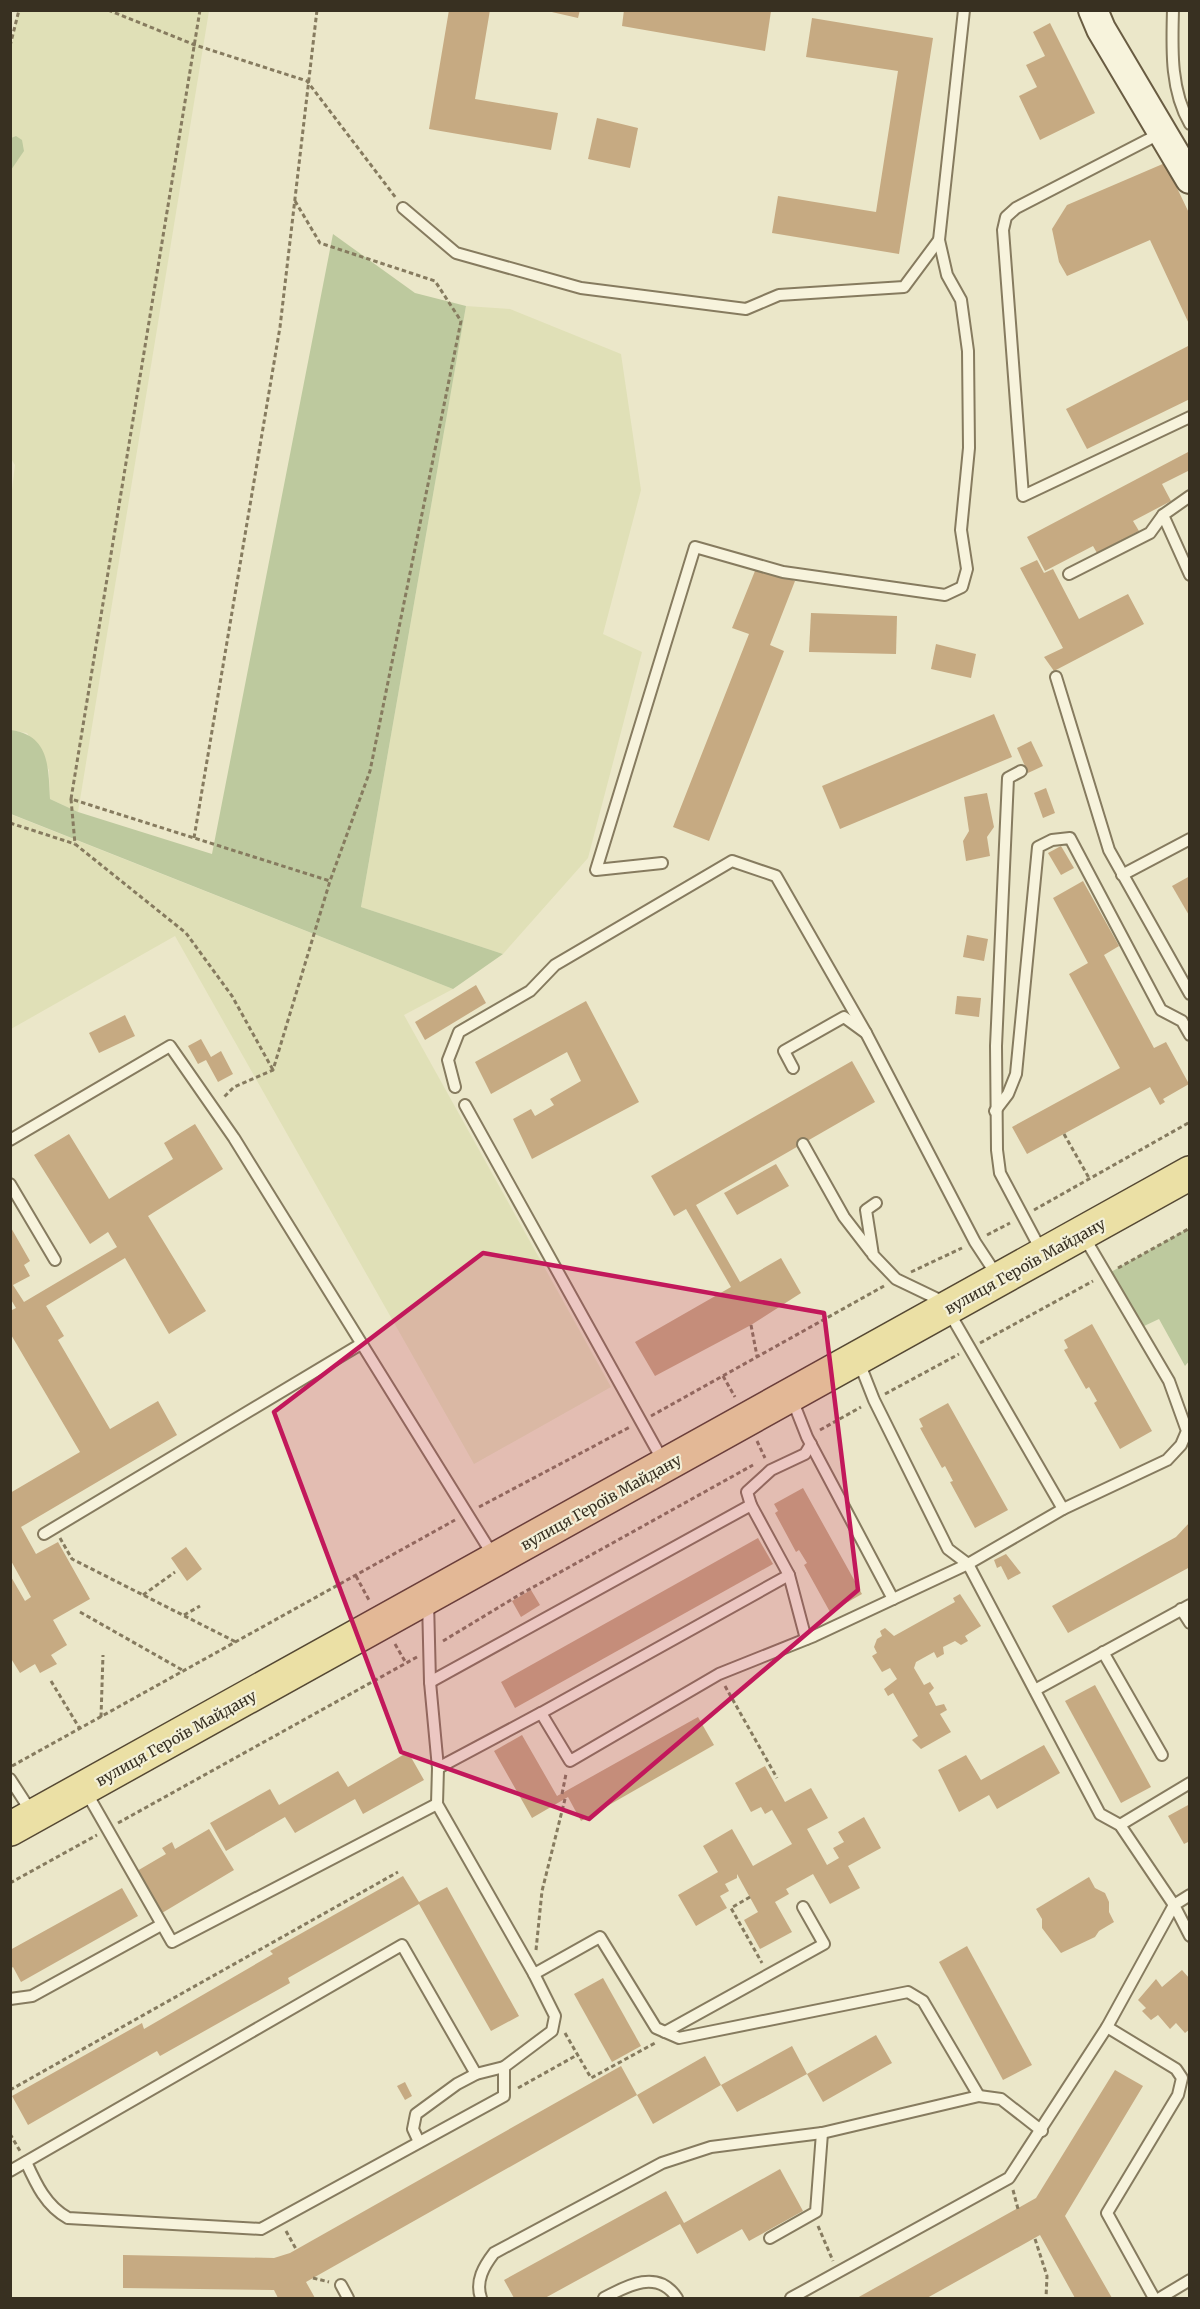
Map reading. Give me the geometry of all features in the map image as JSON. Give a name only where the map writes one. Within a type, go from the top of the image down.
[{"type":"main road","name":"вулиця Героїв Майдану","points":[[22,1822],[951,1308],[1190,1173]]},
{"type":"street","points":[[1093,10],[1101,29],[1190,179]]},
{"type":"lane","points":[[662,863],[596,870],[695,547],[783,572],[945,595],[962,588],[967,569],[961,530],[969,448],[968,351],[961,300],[947,275],[939,240],[964,10]]},
{"type":"lane","points":[[1173,10],[1172,50],[1180,106],[1190,123]]},
{"type":"lane","points":[[1162,133],[1016,208],[1006,216],[1003,230],[1023,496],[1190,417]]},
{"type":"lane","points":[[403,208],[456,253],[581,288],[746,309],[779,295],[904,287],[939,240]]},
{"type":"lane","points":[[1069,574],[1150,532],[1163,515],[1190,496]]},
{"type":"lane","points":[[1163,515],[1190,575]]},
{"type":"lane","points":[[1056,677],[1109,850],[1190,994]]},
{"type":"lane","points":[[1021,771],[1008,778],[994,1111],[1000,1173],[1044,1255]]},
{"type":"lane","points":[[994,1111],[1008,1094],[1016,1074],[1038,847],[1052,840],[1070,838],[1161,1010],[1182,1021],[1190,1035]]},
{"type":"lane","points":[[1122,875],[1190,839]]},
{"type":"lane","points":[[455,1087],[448,1060],[459,1032],[530,991],[555,965],[732,861],[776,876],[866,1033],[975,1242],[999,1279]]},
{"type":"lane","points":[[793,1068],[784,1051],[844,1017],[856,1023],[866,1033]]},
{"type":"lane","points":[[10,1140],[170,1046],[213,1108],[495,1560]]},
{"type":"lane","points":[[465,1105],[639,1422],[666,1466]]},
{"type":"lane","points":[[803,1144],[843,1217],[873,1255],[896,1279],[951,1308],[970,1348],[1063,1509]]},
{"type":"lane","points":[[10,1184],[55,1260]]},
{"type":"lane","points":[[873,1255],[866,1209],[876,1203]]},
{"type":"lane","points":[[541,1713],[570,1761],[718,1674],[806,1639],[968,1564],[1063,1509],[1167,1460],[1181,1445],[1187,1431],[1169,1381],[1082,1233]]},
{"type":"lane","points":[[44,1533],[361,1344]]},
{"type":"lane","points":[[857,1359],[874,1400],[948,1549],[968,1564],[1100,1814],[1120,1825],[1174,1905],[1190,1936]]},
{"type":"lane","points":[[790,1396],[809,1441],[893,1599]]},
{"type":"lane","points":[[806,1639],[789,1575],[751,1505],[747,1492],[771,1470],[805,1454],[809,1441]]},
{"type":"lane","points":[[430,1682],[751,1505]]},
{"type":"lane","points":[[438,1768],[789,1575]]},
{"type":"lane","points":[[419,2142],[413,2128],[416,2114],[457,2084],[476,2074],[504,2067],[552,2031],[555,2016],[534,1974],[437,1803],[438,1768],[430,1682],[428,1598]]},
{"type":"lane","points":[[1035,1690],[1185,1607],[1190,1623]]},
{"type":"lane","points":[[1103,1652],[1161,1755]]},
{"type":"lane","points":[[10,1779],[22,1822]]},
{"type":"lane","points":[[1120,1825],[1190,1783]]},
{"type":"lane","points":[[84,1788],[172,1942],[437,1803]]},
{"type":"lane","points":[[791,2298],[1009,2178],[1042,2131],[1107,2027],[1174,1905],[1190,1895]]},
{"type":"lane","points":[[665,2032],[824,1944],[803,1907]]},
{"type":"lane","points":[[10,1999],[32,1996],[161,1925]]},
{"type":"lane","points":[[534,1974],[600,1937],[656,2028],[679,2038],[908,1992],[923,2001],[979,2096]]},
{"type":"lane","points":[[10,2171],[402,1944],[476,2074]]},
{"type":"lane","points":[[1107,2027],[1176,2069],[1182,2078],[1178,2096],[1107,2213],[1154,2298]]},
{"type":"lane","points":[[26,2162],[40,2192],[58,2213],[68,2218],[261,2229],[504,2096],[504,2067]]},
{"type":"lane","points":[[481,2298],[482,2272],[495,2253],[662,2163],[711,2147],[822,2133],[979,2096],[1001,2099],[1042,2131]]},
{"type":"lane","points":[[770,2238],[816,2212],[822,2133]]},
{"type":"lane","points":[[1160,2298],[1190,2280]]},
{"type":"lane","points":[[604,2298],[632,2283],[658,2282],[672,2291],[677,2298]]},
{"type":"lane","points":[[341,2285],[348,2298]]},
{"type":"path","points":[[10,46],[19,10]]},
{"type":"path","points":[[108,10],[195,45],[307,81],[403,208]]},
{"type":"path","points":[[75,844],[71,799],[200,10]]},
{"type":"path","points":[[194,838],[280,327],[317,10]]},
{"type":"path","points":[[213,1108],[234,1087],[273,1070],[330,880],[370,771],[461,321],[435,280],[320,243],[294,200]]},
{"type":"path","points":[[71,799],[330,880]]},
{"type":"path","points":[[10,823],[75,844],[186,933],[232,996],[273,1070]]},
{"type":"path","points":[[10,1767],[467,1513],[639,1422],[896,1279],[975,1242],[1190,1122]]},
{"type":"path","points":[[1064,1134],[1089,1178]]},
{"type":"path","points":[[809,1441],[874,1400],[1190,1228]]},
{"type":"path","points":[[751,1325],[757,1356]]},
{"type":"path","points":[[10,1883],[430,1650],[519,1595],[765,1458]]},
{"type":"path","points":[[55,1527],[72,1559],[237,1642]]},
{"type":"path","points":[[143,1595],[175,1572]]},
{"type":"path","points":[[184,1615],[200,1606]]},
{"type":"path","points":[[80,1612],[184,1671]]},
{"type":"path","points":[[101,1717],[103,1655]]},
{"type":"path","points":[[718,1674],[777,1778]]},
{"type":"path","points":[[51,1681],[80,1729]]},
{"type":"path","points":[[562,1794],[570,1761]]},
{"type":"path","points":[[534,1974],[542,1891],[565,1799]]},
{"type":"path","points":[[10,2090],[398,1872]]},
{"type":"path","points":[[750,1897],[731,1908],[768,1975]]},
{"type":"path","points":[[555,2016],[591,2078],[662,2039],[665,2032]]},
{"type":"path","points":[[504,2096],[577,2055]]},
{"type":"path","points":[[1009,2178],[1018,2209]]},
{"type":"path","points":[[280,2218],[296,2249]]},
{"type":"path","points":[[819,2234],[829,2254]]},
{"type":"path","points":[[1035,2239],[1047,2276],[1046,2298]]},
{"type":"highlighted area","points":[[483,1253],[824,1313],[858,1590],[589,1819],[401,1752],[274,1412]]},
{"type":"green space","points":[[18,11],[209,11],[78,812],[50,799],[49,770],[27,733],[11,730],[10,506],[15,465],[10,457],[10,170],[16,136],[11,138],[11,49]]},
{"type":"green space","points":[[16,136],[22,140],[24,151],[11,170],[11,138]]},
{"type":"green space","points":[[333,234],[415,293],[466,306],[361,907],[503,954],[453,989],[11,814],[11,730],[24,733],[40,746],[47,764],[50,799],[78,812],[212,854]]},
{"type":"green space","points":[[466,306],[510,309],[621,354],[641,490],[603,634],[642,652],[588,858],[503,954],[361,907]]},
{"type":"green space","points":[[10,814],[453,989],[404,1015],[611,1387],[474,1464],[175,936],[11,1029]]},
{"type":"green space","points":[[1189,1228],[1190,1360],[1185,1366],[1159,1319],[1142,1327],[1111,1272]]},
{"type":"building","points":[[449,10],[490,10],[475,99],[558,113],[551,150],[429,129]]},
{"type":"building","points":[[543,10],[580,10],[578,18]]},
{"type":"building","points":[[624,10],[771,11],[765,51],[622,26]]},
{"type":"building","points":[[812,18],[933,38],[899,254],[772,233],[778,196],[876,212],[898,71],[806,57]]},
{"type":"building","points":[[1050,23],[1095,113],[1040,140],[1019,96],[1037,87],[1026,65],[1045,56],[1033,32]]},
{"type":"building","points":[[597,118],[638,128],[630,168],[588,159]]},
{"type":"building","points":[[1165,163],[1190,215],[1190,326],[1150,240],[1067,276],[1059,262],[1052,229],[1067,205]]},
{"type":"building","points":[[1190,345],[1190,399],[1087,449],[1066,409]]},
{"type":"building","points":[[1190,451],[1190,470],[1162,484],[1171,501],[1133,521],[1139,531],[1097,553],[1093,546],[1045,571],[1027,537]]},
{"type":"building","points":[[1037,560],[1044,573],[1053,569],[1079,619],[1128,594],[1144,624],[1054,671],[1044,657],[1063,648],[1020,568]]},
{"type":"building","points":[[757,566],[795,581],[770,645],[784,651],[709,841],[673,827],[749,634],[732,628]]},
{"type":"building","points":[[811,613],[897,616],[896,654],[809,652]]},
{"type":"building","points":[[936,644],[976,654],[971,678],[931,669]]},
{"type":"building","points":[[994,714],[1012,757],[840,829],[822,786]]},
{"type":"building","points":[[1031,741],[1043,766],[1028,773],[1017,748]]},
{"type":"building","points":[[1046,788],[1055,813],[1043,818],[1034,793]]},
{"type":"building","points":[[987,793],[994,827],[987,837],[990,856],[966,861],[963,841],[969,831],[964,797]]},
{"type":"building","points":[[1061,846],[1074,868],[1061,875],[1048,853]]},
{"type":"building","points":[[1190,876],[1190,917],[1172,886]]},
{"type":"building","points":[[1083,881],[1119,946],[1104,955],[1154,1048],[1166,1042],[1189,1084],[1163,1099],[1165,1102],[1160,1105],[1150,1087],[1027,1154],[1012,1127],[1120,1068],[1069,974],[1088,963],[1053,898]]},
{"type":"building","points":[[967,935],[988,939],[984,961],[963,957]]},
{"type":"building","points":[[476,985],[486,1003],[425,1040],[415,1022]]},
{"type":"building","points":[[957,996],[981,998],[979,1017],[955,1014]]},
{"type":"building","points":[[586,1001],[639,1102],[532,1159],[513,1119],[531,1109],[535,1116],[554,1105],[550,1099],[581,1081],[567,1052],[491,1094],[475,1062]]},
{"type":"building","points":[[125,1015],[135,1036],[99,1053],[89,1033]]},
{"type":"building","points":[[201,1039],[211,1057],[221,1051],[233,1074],[218,1082],[206,1060],[198,1064],[188,1046]]},
{"type":"building","points":[[852,1061],[875,1102],[696,1205],[740,1282],[781,1258],[801,1293],[751,1325],[655,1376],[635,1342],[731,1287],[686,1209],[674,1216],[651,1176]]},
{"type":"building","points":[[195,1124],[223,1169],[148,1216],[206,1311],[169,1334],[125,1258],[46,1306],[64,1336],[58,1340],[110,1429],[158,1401],[177,1435],[21,1527],[36,1554],[58,1542],[90,1599],[53,1620],[67,1645],[51,1655],[57,1664],[40,1673],[35,1664],[20,1673],[10,1657],[10,1575],[25,1601],[31,1597],[10,1559],[10,1493],[80,1452],[10,1333],[10,1311],[16,1308],[10,1298],[10,1226],[30,1261],[24,1265],[30,1276],[13,1285],[24,1302],[117,1247],[108,1232],[90,1244],[34,1155],[69,1134],[109,1199],[173,1159],[164,1143]]},
{"type":"building","points":[[776,1164],[789,1186],[737,1215],[724,1193]]},
{"type":"building","points":[[1092,1324],[1152,1431],[1120,1449],[1094,1403],[1097,1401],[1089,1387],[1086,1389],[1064,1350],[1068,1348],[1064,1340]]},
{"type":"building","points":[[948,1403],[1008,1510],[975,1528],[950,1482],[953,1481],[945,1466],[942,1468],[920,1428],[923,1427],[919,1419]]},
{"type":"building","points":[[803,1488],[862,1594],[830,1612],[804,1565],[807,1563],[799,1550],[796,1552],[775,1513],[778,1511],[774,1504]]},
{"type":"building","points":[[1190,1522],[1190,1567],[1068,1633],[1052,1606],[1176,1537]]},
{"type":"building","points":[[758,1538],[773,1564],[515,1708],[501,1682]]},
{"type":"building","points":[[186,1547],[202,1569],[187,1581],[171,1558]]},
{"type":"building","points":[[1006,1554],[1021,1573],[1008,1580],[1001,1566],[997,1568],[994,1560]]},
{"type":"building","points":[[531,1590],[540,1605],[521,1617],[512,1601]]},
{"type":"building","points":[[960,1594],[981,1626],[965,1636],[968,1641],[961,1645],[955,1641],[943,1647],[944,1654],[937,1658],[934,1652],[916,1662],[914,1668],[924,1685],[930,1682],[934,1688],[929,1693],[936,1706],[944,1704],[947,1710],[940,1714],[951,1732],[921,1749],[912,1740],[918,1736],[893,1693],[888,1696],[884,1689],[897,1679],[890,1668],[882,1672],[872,1656],[877,1653],[874,1647],[877,1639],[882,1636],[880,1631],[885,1628],[894,1636],[955,1602],[953,1598]]},
{"type":"building","points":[[1095,1685],[1151,1787],[1121,1803],[1065,1701]]},
{"type":"building","points":[[698,1717],[714,1745],[581,1821],[568,1797],[532,1818],[494,1751],[522,1735],[557,1796]]},
{"type":"building","points":[[1044,1745],[1060,1773],[997,1809],[989,1795],[959,1812],[938,1770],[966,1755],[981,1780]]},
{"type":"building","points":[[408,1752],[424,1780],[363,1814],[355,1799],[295,1833],[285,1817],[226,1851],[210,1823],[270,1789],[279,1805],[338,1771],[348,1787]]},
{"type":"building","points":[[765,1766],[785,1802],[811,1788],[828,1818],[807,1829],[827,1865],[839,1858],[833,1848],[844,1842],[838,1832],[864,1817],[881,1848],[848,1866],[860,1888],[830,1904],[813,1874],[786,1889],[789,1894],[775,1902],[792,1932],[760,1949],[744,1920],[758,1912],[737,1874],[737,1878],[725,1884],[729,1891],[720,1896],[727,1908],[696,1926],[678,1895],[718,1872],[703,1846],[732,1829],[753,1866],[792,1844],[772,1810],[765,1814],[761,1807],[751,1812],[735,1783]]},
{"type":"building","points":[[1190,1804],[1190,1841],[1184,1844],[1168,1816]]},
{"type":"building","points":[[209,1829],[234,1870],[162,1913],[137,1871],[166,1854],[162,1848],[172,1842],[175,1849]]},
{"type":"building","points":[[403,1876],[419,1902],[447,1887],[519,2016],[491,2031],[419,1904],[288,1978],[290,1983],[160,2056],[157,2051],[28,2125],[12,2096],[142,2023],[144,2029],[273,1954],[270,1951]]},
{"type":"building","points":[[1089,1877],[1095,1888],[1105,1893],[1109,1902],[1109,1912],[1114,1922],[1099,1931],[1095,1937],[1061,1953],[1042,1928],[1042,1919],[1036,1909]]},
{"type":"building","points":[[122,1888],[138,1916],[21,1982],[13,1967],[10,1969],[10,1950]]},
{"type":"building","points":[[967,1946],[1032,2065],[1003,2080],[939,1962]]},
{"type":"building","points":[[1182,1970],[1190,1979],[1190,2029],[1185,2033],[1176,2023],[1170,2029],[1158,2015],[1151,2020],[1142,2011],[1146,2008],[1138,2000],[1156,1979],[1162,1987]]},
{"type":"building","points":[[603,1978],[641,2046],[612,2062],[574,1994]]},
{"type":"building","points":[[876,2035],[892,2063],[823,2102],[807,2074]]},
{"type":"building","points":[[792,2046],[807,2074],[737,2112],[721,2085]]},
{"type":"building","points":[[705,2056],[721,2085],[653,2124],[637,2095]]},
{"type":"building","points":[[621,2066],[637,2095],[306,2282],[315,2298],[278,2298],[274,2290],[123,2288],[123,2255],[274,2258],[290,2253]]},
{"type":"building","points":[[1115,2070],[1143,2086],[1065,2216],[1112,2298],[1075,2298],[1040,2235],[927,2298],[857,2298],[1036,2198]]},
{"type":"building","points":[[405,2082],[412,2096],[405,2100],[397,2086]]},
{"type":"building","points":[[780,2169],[803,2211],[749,2241],[742,2229],[697,2254],[680,2224],[545,2298],[514,2298],[504,2280],[666,2191],[684,2223]]}]
